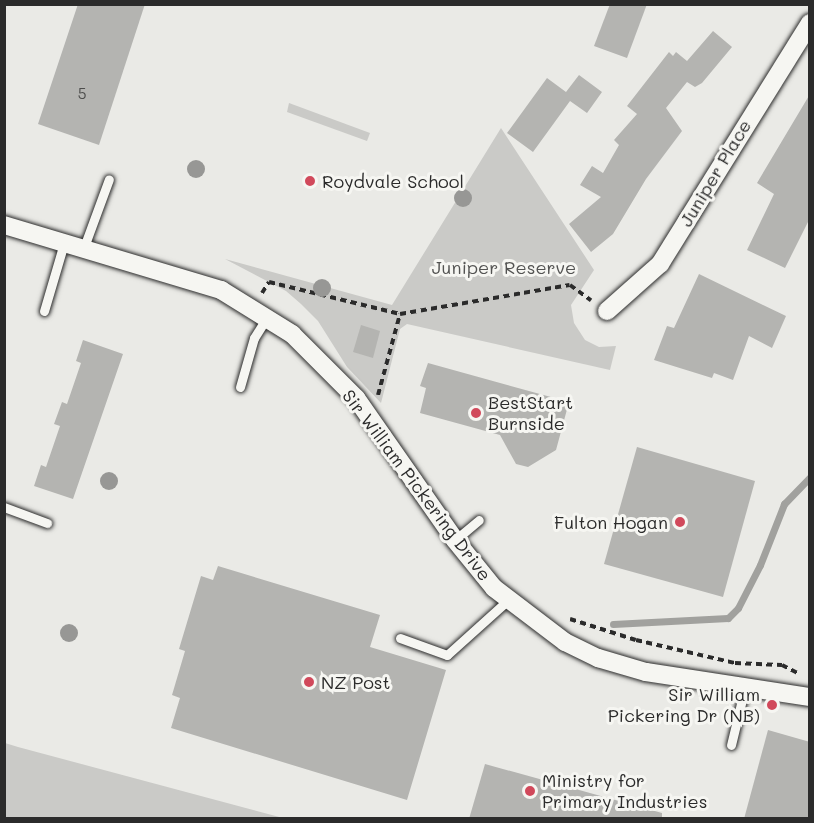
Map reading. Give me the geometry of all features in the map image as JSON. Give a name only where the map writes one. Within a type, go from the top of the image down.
[{"type":"street","name":"Juniper Place","points":[[607,310],[660,264],[810,23]]},
{"type":"street","name":"Sir William Pickering Drive","points":[[4,225],[221,290],[261,311],[292,334],[356,398],[455,540],[508,600],[565,642],[608,662],[646,672],[810,697]]},
{"type":"lane","points":[[84,248],[109,179]]},
{"type":"lane","points":[[44,311],[64,243]]},
{"type":"lane","points":[[240,387],[261,311]]},
{"type":"lane","points":[[4,507],[47,523]]},
{"type":"lane","points":[[455,540],[478,520]]},
{"type":"lane","points":[[400,638],[447,655],[508,600]]},
{"type":"lane","points":[[731,745],[745,687]]},
{"type":"path","points":[[261,311],[269,282],[400,314],[570,285],[607,310]]},
{"type":"path","points":[[377,399],[400,314]]},
{"type":"path","points":[[566,617],[636,640],[735,663],[782,665],[800,674]]},
{"type":"green space","points":[[289,103],[370,133],[367,141],[287,112]]},
{"type":"green space","name":"Juniper Reserve","points":[[501,128],[594,270],[571,305],[574,323],[585,340],[599,347],[616,346],[610,370],[407,324],[400,329],[381,403],[347,367],[318,321],[301,304],[286,291],[225,259],[392,305]]},
{"type":"green space","points":[[5,743],[18,747],[283,818],[5,818]]},
{"type":"building","points":[[78,4],[145,4],[99,145],[38,124]]},
{"type":"building","points":[[610,4],[647,4],[627,58],[594,46]]},
{"type":"building","points":[[713,31],[732,47],[702,83],[695,87],[687,82],[666,108],[682,131],[646,179],[613,234],[591,252],[569,224],[601,197],[580,185],[592,166],[603,173],[619,145],[614,140],[637,114],[627,106],[669,52],[673,56],[676,52],[687,61]]},
{"type":"building","points":[[579,75],[602,92],[587,113],[570,101],[533,152],[507,133],[547,78],[566,92]]},
{"type":"building","points":[[810,94],[810,218],[785,268],[747,250],[774,194],[757,183]]},
{"type":"building","points":[[699,274],[786,316],[772,348],[749,336],[733,380],[714,373],[712,378],[654,360],[667,326],[674,328]]},
{"type":"building","points":[[361,325],[380,331],[373,358],[353,352]]},
{"type":"building","points":[[83,340],[123,354],[73,499],[34,486],[41,465],[46,467],[60,426],[54,424],[62,402],[67,404],[81,363],[76,361]]},
{"type":"building","name":"BestStart Burnside","points":[[428,363],[569,402],[556,450],[528,467],[516,464],[500,435],[420,413],[426,388],[420,386]]},
{"type":"building","name":"Fulton Hogan","points":[[637,447],[755,481],[723,597],[604,564]]},
{"type":"building","name":"NZ Post","points":[[218,566],[380,615],[370,647],[446,670],[407,800],[171,728],[180,698],[172,695],[185,651],[179,649],[201,576],[213,580]]},
{"type":"building","name":"Ministry for Primary Industries","points":[[768,730],[810,742],[810,819],[744,819]]},
{"type":"building","name":"Ministry for Primary Industries","points":[[485,764],[662,813],[662,819],[469,819]]},
{"type":"waterway","points":[[613,624],[728,618],[738,608],[760,565],[784,504],[810,477]]},
{"type":"place","name":"Roydvale School","points":[[310,181]]},
{"type":"place","name":"BestStart Burnside","points":[[476,413]]},
{"type":"place","name":"Fulton Hogan","points":[[680,522]]},
{"type":"place","name":"NZ Post","points":[[309,682]]},
{"type":"place","name":"Sir William Pickering Dr (NB)","points":[[772,705]]},
{"type":"place","name":"Ministry for Primary Industries","points":[[530,791]]}]
